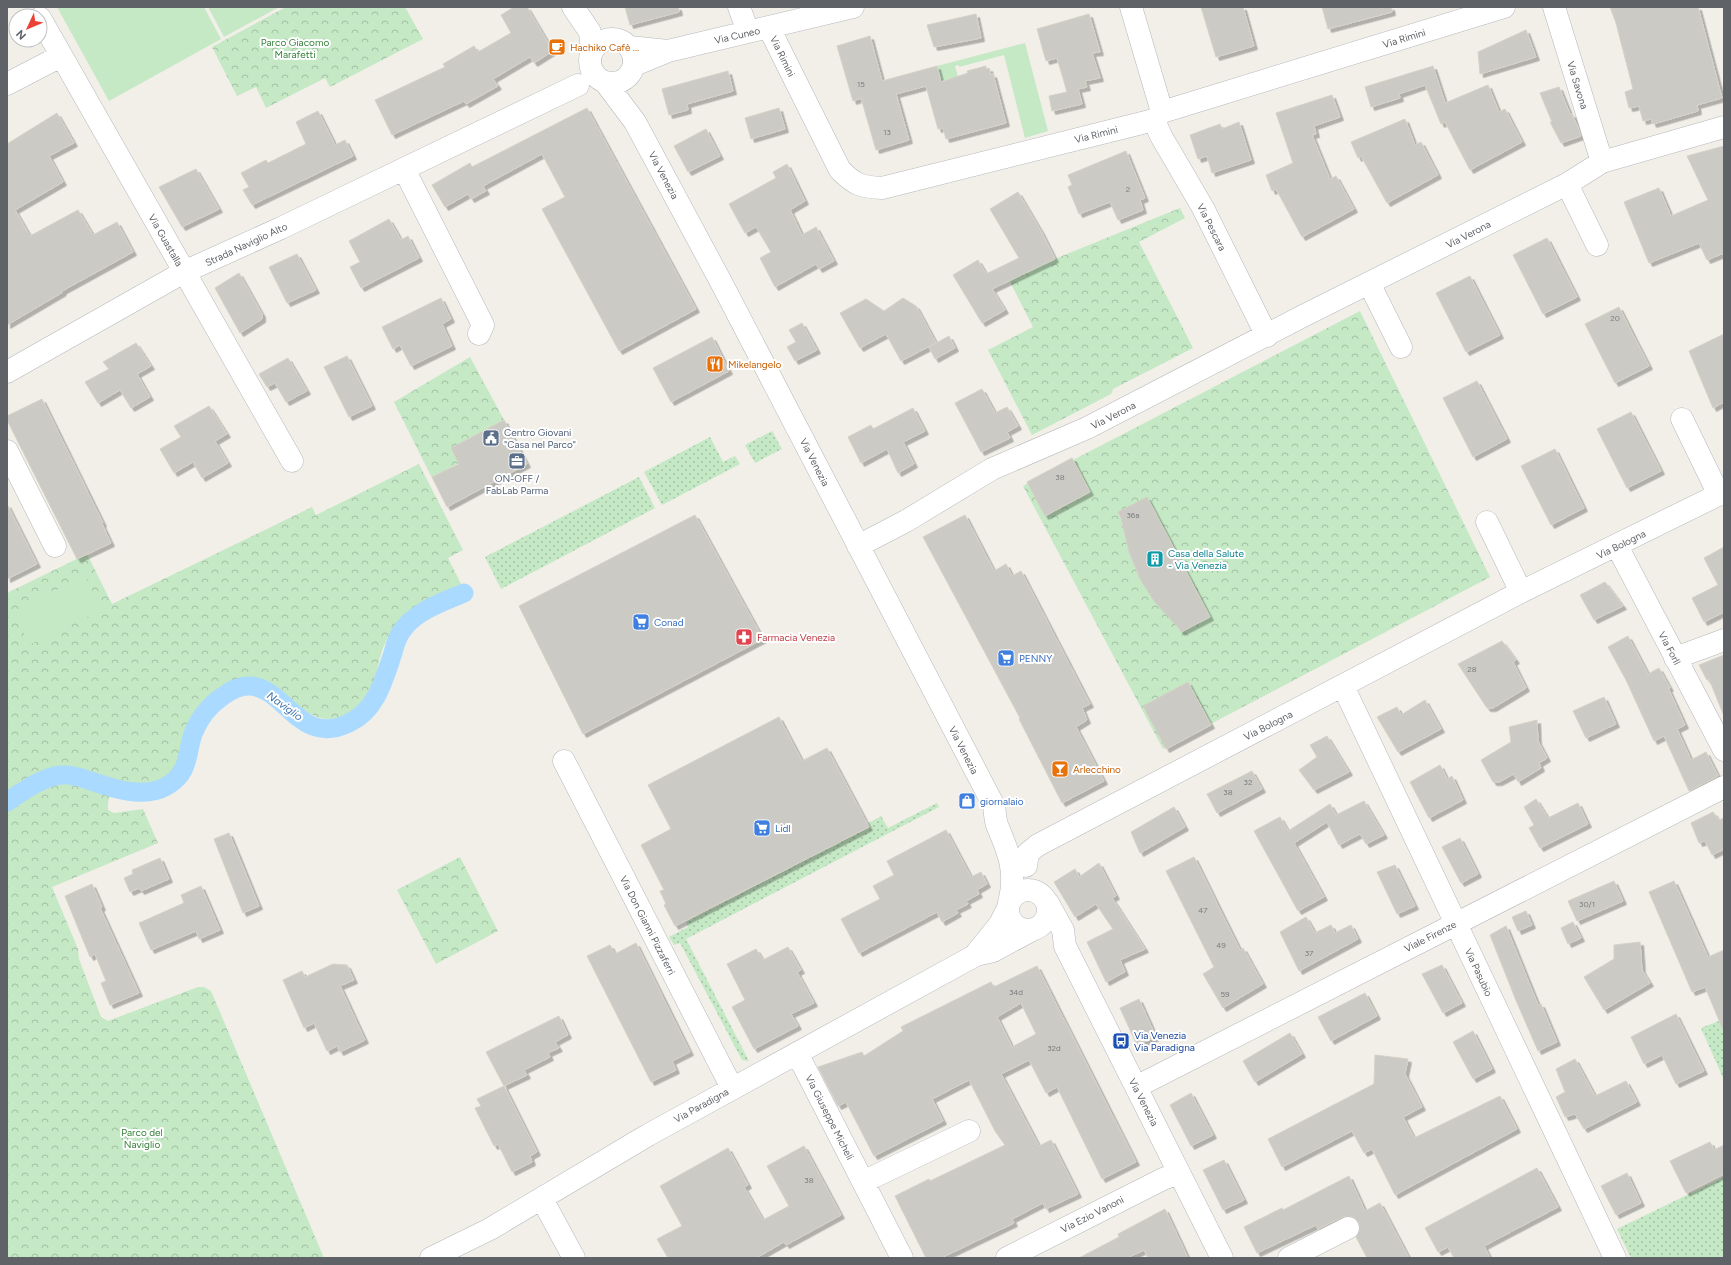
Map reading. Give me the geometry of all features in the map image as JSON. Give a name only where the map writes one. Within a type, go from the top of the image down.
[{"type":"street","name":"Via Venezia","points":[[574,7],[595,45],[591,65],[594,72],[635,122],[721,282],[992,803],[1008,822],[1031,880],[1045,899],[1063,930],[1065,946]]},
{"type":"street","name":"Via Rimini","points":[[739,7],[758,30],[840,170],[852,182],[867,187],[882,188],[1158,116],[1504,7]]},
{"type":"street","name":"Via Cuneo","points":[[631,61],[853,7]]},
{"type":"street","name":"Via Pescara","points":[[1131,7],[1158,116],[1161,136],[1198,200],[1267,336]]},
{"type":"street","name":"Via Savona","points":[[1554,7],[1602,162]]},
{"type":"street","name":"Via Guastalla","points":[[48,33],[292,461]]},
{"type":"street","points":[[578,85],[595,45],[614,39],[622,42],[631,61],[624,79],[615,82],[602,80]]},
{"type":"street","points":[[7,84],[61,56]]},
{"type":"street","name":"Via Venezia","points":[[631,61],[635,122]]},
{"type":"street","name":"Strada Naviglio Alto","points":[[7,372],[184,272],[404,169],[578,85],[602,80]]},
{"type":"street","name":"Via Verona","points":[[858,546],[906,521],[992,469],[1087,428],[1567,184],[1602,162],[1724,127]]},
{"type":"street","points":[[404,169],[483,325],[479,334]]},
{"type":"street","points":[[1567,184],[1597,245]]},
{"type":"street","points":[[1369,284],[1401,347]]},
{"type":"street","name":"Via Bologna","points":[[1026,866],[1028,854],[1038,845],[1521,592],[1722,494],[1682,419]]},
{"type":"street","points":[[7,451],[55,546]]},
{"type":"street","points":[[1487,522],[1521,592]]},
{"type":"street","name":"Via Forlì","points":[[1617,546],[1724,750]]},
{"type":"street","points":[[1675,658],[1724,640]]},
{"type":"street","name":"Via Pasubio","points":[[1343,686],[1615,1258]]},
{"type":"street","name":"Via Don Gianni Pizzaferri","points":[[564,761],[732,1088]]},
{"type":"street","name":"Viale Firenze","points":[[1136,1087],[1724,787]]},
{"type":"street","name":"Via Venezia","points":[[992,803],[997,824],[1006,844],[1012,866],[1012,885],[1008,906]]},
{"type":"street","points":[[1022,890],[1032,890],[1045,899],[1049,911],[1046,920],[1041,926],[1033,930],[1024,930],[1015,926],[1009,918],[1008,906],[1014,895],[1022,890]]},
{"type":"street","name":"Via Paradigna","points":[[974,956],[1000,924],[1008,906]]},
{"type":"street","name":"Via Venezia","points":[[1033,930],[1046,930],[1059,939],[1065,946],[1222,1258]]},
{"type":"street","name":"Via Paradigna","points":[[431,1258],[490,1229],[648,1135],[974,956],[993,951],[1033,930]]},
{"type":"street","name":"Via Giuseppe Micheli","points":[[797,1053],[902,1258]]},
{"type":"street","points":[[863,1182],[969,1131]]},
{"type":"street","name":"Via Ezio Vanoni","points":[[1007,1258],[1163,1179],[1179,1173]]},
{"type":"street","points":[[542,1199],[574,1258]]},
{"type":"street","points":[[1289,1258],[1348,1228]]},
{"type":"green space","points":[[57,7],[204,7],[221,39],[109,101]]},
{"type":"green space","points":[[208,7],[279,7],[224,37]]},
{"type":"green space","name":"Parco Giacomo Marafetti","points":[[286,7],[405,7],[423,39],[330,87],[325,78],[266,108],[256,87],[237,96],[212,47]]},
{"type":"green space","points":[[1025,43],[1048,131],[1025,138],[1004,55],[959,67],[959,65],[955,66],[958,77],[941,81],[937,66]]},
{"type":"green space","points":[[1180,208],[1185,218],[1139,242],[1193,348],[1113,389],[1111,394],[1032,435],[988,350],[1033,327],[1008,278]]},
{"type":"green space","points":[[1360,311],[1490,577],[1163,749],[1023,486]]},
{"type":"green space","points":[[470,357],[504,420],[451,448],[459,463],[432,478],[394,402]]},
{"type":"green space","points":[[772,431],[782,449],[755,463],[745,445]]},
{"type":"green space","points":[[710,437],[723,462],[735,456],[740,464],[662,505],[644,472]]},
{"type":"green space","name":"Parco del Naviglio","points":[[419,464],[463,550],[448,558],[464,590],[435,599],[422,605],[400,622],[391,632],[384,645],[372,688],[365,700],[354,710],[335,718],[319,717],[305,710],[277,688],[263,680],[246,678],[220,688],[204,701],[192,718],[186,730],[182,750],[174,769],[162,782],[145,789],[123,786],[113,781],[108,810],[114,813],[143,809],[158,843],[52,887],[78,949],[79,959],[101,1017],[108,1021],[198,987],[204,987],[211,991],[324,1258],[7,1258],[7,593],[87,554],[112,604],[312,507],[316,515]]},
{"type":"green space","points":[[639,477],[655,508],[501,589],[485,557]]},
{"type":"green space","points":[[85,576],[102,610],[29,645],[14,611]]},
{"type":"green space","points":[[937,803],[939,807],[686,939],[749,1061],[742,1060],[680,943],[674,945],[669,937],[688,927],[686,922],[869,827],[867,824],[881,816],[888,828]]},
{"type":"green space","points":[[460,857],[498,931],[436,964],[397,890]]},
{"type":"green space","points":[[1724,1019],[1724,1080],[1701,1028]]},
{"type":"green space","points":[[1724,1177],[1724,1258],[1631,1258],[1617,1229]]},
{"type":"building","points":[[514,7],[527,7],[553,51],[534,63],[530,57],[493,79],[498,86],[466,104],[464,101],[392,135],[375,100],[445,67],[443,64],[474,46],[478,52],[511,33],[501,15]]},
{"type":"building","points":[[625,7],[678,7],[679,12],[630,25]]},
{"type":"building","points":[[1201,7],[1243,7],[1254,46],[1216,57]]},
{"type":"building","points":[[1322,7],[1391,7],[1392,12],[1328,29]]},
{"type":"building","points":[[1610,7],[1698,7],[1722,98],[1697,105],[1698,111],[1653,124],[1651,119],[1643,121],[1639,106],[1629,108],[1625,92],[1633,89],[1616,23]]},
{"type":"building","points":[[976,14],[981,38],[934,47],[927,25]]},
{"type":"building","points":[[1089,14],[1100,52],[1092,53],[1100,78],[1085,81],[1087,87],[1078,89],[1082,104],[1052,111],[1049,96],[1067,92],[1057,58],[1046,61],[1037,29]]},
{"type":"building","points":[[1526,30],[1536,57],[1480,74],[1478,52]]},
{"type":"building","points":[[870,36],[882,81],[937,66],[941,82],[968,73],[967,71],[986,66],[986,69],[989,68],[991,75],[993,74],[1006,123],[946,139],[943,128],[938,129],[926,86],[896,94],[909,140],[876,150],[861,98],[853,101],[837,46]]},
{"type":"building","points":[[1433,66],[1445,103],[1488,85],[1499,112],[1505,109],[1522,142],[1470,170],[1445,122],[1441,124],[1425,85],[1399,94],[1400,98],[1371,107],[1365,87]]},
{"type":"building","points":[[728,71],[733,91],[687,104],[688,110],[669,115],[662,89]]},
{"type":"building","points":[[1559,87],[1581,136],[1561,143],[1550,122],[1552,122],[1540,93]]},
{"type":"building","points":[[1332,95],[1340,117],[1314,126],[1316,134],[1312,135],[1330,179],[1336,176],[1354,209],[1302,237],[1276,189],[1272,191],[1266,175],[1293,163],[1276,113]]},
{"type":"building","points":[[587,108],[696,309],[619,351],[542,209],[565,197],[542,154],[483,186],[486,191],[471,199],[468,194],[445,207],[432,185],[470,163],[472,167]]},
{"type":"building","points":[[779,108],[785,129],[751,139],[745,118]]},
{"type":"building","points":[[318,111],[335,145],[345,140],[353,156],[252,205],[243,190],[249,187],[241,173],[266,160],[268,163],[306,144],[296,122]]},
{"type":"building","points":[[57,113],[74,143],[49,156],[63,182],[15,210],[30,236],[78,210],[93,235],[117,222],[133,252],[62,291],[63,292],[7,325],[7,144]]},
{"type":"building","points":[[1405,119],[1415,145],[1421,142],[1438,175],[1387,203],[1361,156],[1358,158],[1351,142]]},
{"type":"building","points":[[1239,122],[1251,160],[1212,173],[1207,156],[1198,159],[1190,135],[1220,124],[1222,129]]},
{"type":"building","points":[[706,129],[720,156],[688,172],[674,146]]},
{"type":"building","points":[[1724,146],[1724,253],[1707,260],[1699,243],[1649,263],[1624,202],[1659,188],[1671,216],[1708,200],[1687,156]]},
{"type":"building","points":[[1126,151],[1145,198],[1140,200],[1143,210],[1118,220],[1110,202],[1079,214],[1068,187],[1072,185],[1068,175]]},
{"type":"building","points":[[787,164],[805,201],[790,210],[802,235],[816,227],[834,261],[819,269],[816,264],[775,287],[760,258],[771,252],[756,227],[745,233],[729,204],[776,178],[773,172]]},
{"type":"building","points":[[196,169],[219,209],[182,227],[159,187]]},
{"type":"building","points":[[1018,192],[1041,231],[1055,259],[992,289],[1005,310],[982,323],[953,275],[978,260],[986,274],[1019,258],[990,209]]},
{"type":"building","points":[[389,219],[401,240],[408,236],[419,258],[361,288],[350,267],[360,262],[349,241]]},
{"type":"building","points":[[1547,238],[1577,297],[1543,314],[1513,255]]},
{"type":"building","points":[[297,254],[316,290],[287,303],[269,267]]},
{"type":"building","points":[[239,273],[262,314],[262,319],[240,333],[215,288]]},
{"type":"building","points":[[1470,276],[1500,335],[1466,352],[1436,293]]},
{"type":"building","points":[[441,298],[451,319],[442,324],[452,346],[411,366],[400,345],[393,349],[382,327]]},
{"type":"building","points":[[903,298],[916,306],[936,343],[901,361],[886,334],[860,348],[840,313],[866,299],[884,311]]},
{"type":"building","points":[[1619,307],[1649,366],[1615,383],[1585,324]]},
{"type":"building","points":[[802,323],[817,350],[795,361],[787,347],[796,342],[789,330]]},
{"type":"building","points":[[1724,334],[1724,402],[1713,408],[1689,351]]},
{"type":"building","points":[[949,336],[955,348],[935,359],[929,347]]},
{"type":"building","points":[[712,337],[729,371],[671,402],[653,368]]},
{"type":"building","points":[[136,343],[151,366],[137,374],[150,397],[131,408],[120,390],[98,403],[85,382],[109,369],[103,362]]},
{"type":"building","points":[[347,356],[372,406],[349,417],[324,367]]},
{"type":"building","points":[[288,358],[307,391],[286,402],[275,383],[267,387],[259,374]]},
{"type":"building","points":[[1477,381],[1507,439],[1473,457],[1443,398]]},
{"type":"building","points":[[982,389],[995,413],[1007,407],[1018,426],[1007,432],[1010,438],[981,452],[955,403]]},
{"type":"building","points":[[42,399],[103,523],[102,524],[111,543],[77,559],[7,420],[7,416]]},
{"type":"building","points":[[209,406],[227,434],[215,441],[228,463],[202,478],[193,462],[174,473],[160,449],[181,437],[174,426]]},
{"type":"building","points":[[913,408],[925,431],[903,442],[914,464],[898,473],[887,449],[861,463],[848,437],[871,425],[873,429]]},
{"type":"building","points":[[1631,412],[1661,471],[1627,488],[1597,429]]},
{"type":"building","points":[[504,420],[527,464],[447,507],[432,477],[459,464],[451,448]]},
{"type":"building","points":[[1555,449],[1584,508],[1551,525],[1521,466]]},
{"type":"building","points":[[1072,458],[1090,492],[1045,516],[1027,482]]},
{"type":"building","name":"Casa della Salute - Via Venezia","points":[[1147,497],[1210,617],[1181,632],[1154,601],[1140,579],[1129,552],[1121,518],[1118,512]]},
{"type":"building","points":[[7,504],[37,564],[7,579]]},
{"type":"building","name":"Conad","points":[[695,515],[763,639],[583,734],[519,606]]},
{"type":"building","points":[[965,515],[994,571],[1006,564],[1012,576],[1021,571],[1090,704],[1082,708],[1087,720],[1076,727],[1104,781],[1062,803],[1019,719],[1020,718],[923,537]]},
{"type":"building","points":[[1724,547],[1724,612],[1704,622],[1692,598],[1718,585],[1704,558]]},
{"type":"building","points":[[1605,582],[1623,606],[1594,620],[1580,595]]},
{"type":"building","points":[[1628,636],[1648,674],[1659,668],[1670,688],[1668,688],[1685,725],[1677,729],[1691,760],[1706,752],[1718,776],[1689,791],[1664,736],[1654,741],[1626,680],[1608,647]]},
{"type":"building","points":[[1502,641],[1516,660],[1513,662],[1526,688],[1493,708],[1487,708],[1458,664]]},
{"type":"building","points":[[1724,655],[1724,716],[1709,679],[1707,680],[1699,665]]},
{"type":"building","points":[[1188,682],[1211,725],[1166,749],[1143,706]]},
{"type":"building","points":[[1604,697],[1616,724],[1586,738],[1573,711]]},
{"type":"building","points":[[1425,700],[1441,729],[1398,752],[1377,717],[1397,707],[1401,715]]},
{"type":"building","points":[[779,717],[802,761],[827,748],[869,827],[675,926],[664,905],[666,904],[660,891],[664,890],[641,845],[671,829],[648,785]]},
{"type":"building","points":[[1537,720],[1538,741],[1547,758],[1539,763],[1541,768],[1518,782],[1514,774],[1499,782],[1493,782],[1481,760],[1511,742],[1509,727]]},
{"type":"building","points":[[1327,736],[1349,772],[1314,790],[1299,770],[1317,757],[1310,745]]},
{"type":"building","points":[[1440,765],[1447,779],[1452,776],[1463,800],[1429,818],[1410,782]]},
{"type":"building","points":[[1252,771],[1262,789],[1217,813],[1207,794]]},
{"type":"building","points":[[1536,799],[1548,818],[1578,803],[1588,824],[1540,848],[1529,828],[1534,825],[1524,807]]},
{"type":"building","points":[[1364,801],[1384,835],[1366,844],[1360,834],[1339,845],[1327,822],[1294,843],[1324,897],[1298,911],[1254,831],[1280,817],[1288,831],[1330,804],[1336,815]]},
{"type":"building","points":[[1174,807],[1185,827],[1140,853],[1131,832]]},
{"type":"building","points":[[1713,812],[1719,820],[1724,818],[1724,849],[1712,855],[1705,841],[1699,843],[1691,823]]},
{"type":"building","points":[[946,830],[971,877],[981,872],[987,884],[977,890],[979,894],[966,901],[968,904],[956,910],[958,913],[942,922],[937,912],[859,953],[841,919],[880,899],[873,886],[894,875],[887,861]]},
{"type":"building","points":[[229,833],[259,906],[243,913],[214,839]]},
{"type":"building","points":[[1460,838],[1478,874],[1461,883],[1442,847]]},
{"type":"building","points":[[1194,857],[1240,950],[1243,948],[1263,984],[1223,1008],[1203,974],[1214,967],[1166,871]]},
{"type":"building","points":[[160,858],[169,879],[141,891],[139,888],[130,892],[124,878],[133,874],[132,870]]},
{"type":"building","points":[[1099,863],[1116,896],[1112,898],[1145,949],[1120,960],[1125,972],[1106,982],[1087,942],[1113,929],[1096,904],[1075,917],[1054,882],[1075,869],[1079,877]]},
{"type":"building","points":[[1395,865],[1415,906],[1397,914],[1377,872]]},
{"type":"building","points":[[1614,881],[1623,901],[1577,921],[1568,901]]},
{"type":"building","points":[[1674,881],[1708,957],[1724,950],[1724,1032],[1705,987],[1692,992],[1649,892]]},
{"type":"building","points":[[92,884],[102,907],[100,908],[139,993],[110,1005],[101,983],[106,981],[95,954],[90,957],[65,896]]},
{"type":"building","points":[[201,886],[220,930],[199,939],[196,931],[151,950],[139,923],[184,903],[181,895]]},
{"type":"building","points":[[1526,911],[1532,925],[1518,931],[1512,917]]},
{"type":"building","points":[[1306,917],[1315,933],[1331,925],[1335,933],[1351,925],[1358,939],[1299,971],[1280,932]]},
{"type":"building","points":[[1573,922],[1581,938],[1568,944],[1561,928]]},
{"type":"building","points":[[1506,926],[1538,1005],[1541,1004],[1557,1042],[1538,1051],[1490,935]]},
{"type":"building","points":[[1640,942],[1642,970],[1650,983],[1604,1010],[1584,977],[1614,959],[1614,945]]},
{"type":"building","points":[[636,943],[690,1052],[672,1061],[676,1070],[651,1082],[587,956],[610,945],[615,954]]},
{"type":"building","points":[[788,947],[801,970],[797,972],[814,1003],[791,1014],[798,1026],[754,1049],[732,1007],[745,1000],[727,964],[756,949],[763,960]]},
{"type":"building","points":[[333,964],[347,965],[354,980],[340,986],[365,1040],[340,1052],[337,1046],[327,1051],[314,1023],[304,1028],[283,980],[302,971],[305,977]]},
{"type":"building","points":[[1442,965],[1462,1003],[1443,1013],[1422,974]]},
{"type":"building","points":[[1037,966],[1136,1162],[1102,1179],[1057,1087],[1046,1093],[1029,1060],[1001,1074],[1039,1146],[1051,1140],[1078,1194],[1046,1209],[1043,1203],[1012,1219],[1014,1223],[941,1258],[926,1258],[895,1196],[1005,1145],[995,1131],[969,1080],[932,1099],[943,1121],[874,1156],[846,1102],[838,1106],[818,1067],[862,1052],[864,1056],[903,1031],[901,1027],[991,982],[994,987]],"holes":[[[1021,1003],[1036,1034],[1012,1047],[997,1017]]]},
{"type":"building","points":[[1365,993],[1377,1016],[1331,1041],[1318,1017]]},
{"type":"building","points":[[1139,999],[1156,1037],[1137,1045],[1120,1008]]},
{"type":"building","points":[[1676,1014],[1704,1071],[1676,1084],[1662,1055],[1644,1064],[1631,1037]]},
{"type":"building","points":[[559,1016],[568,1035],[555,1042],[559,1048],[548,1053],[550,1057],[524,1070],[527,1075],[504,1086],[486,1052]]},
{"type":"building","points":[[1473,1031],[1492,1069],[1473,1079],[1453,1042]]},
{"type":"building","points":[[1290,1033],[1302,1054],[1255,1082],[1243,1061]]},
{"type":"building","points":[[1375,1055],[1408,1059],[1405,1074],[1422,1107],[1403,1117],[1414,1138],[1500,1096],[1517,1129],[1395,1195],[1372,1149],[1364,1153],[1352,1131],[1282,1167],[1268,1139],[1374,1084]]},
{"type":"building","points":[[1575,1059],[1595,1096],[1626,1081],[1637,1102],[1584,1129],[1575,1114],[1565,1117],[1556,1097],[1565,1092],[1556,1069]]},
{"type":"building","points":[[504,1086],[537,1152],[530,1156],[532,1162],[512,1172],[498,1144],[494,1146],[475,1108],[481,1106],[477,1099]]},
{"type":"building","points":[[1191,1093],[1213,1135],[1191,1146],[1170,1105]]},
{"type":"building","points":[[1710,1142],[1714,1150],[1724,1145],[1724,1174],[1686,1193],[1670,1161]]},
{"type":"building","points":[[804,1146],[841,1215],[786,1245],[784,1242],[756,1258],[668,1258],[657,1239],[682,1226],[660,1186],[728,1148],[748,1185],[744,1187],[763,1220],[789,1206],[767,1166]]},
{"type":"building","points":[[1224,1160],[1244,1200],[1223,1210],[1203,1170]]},
{"type":"building","points":[[1537,1168],[1558,1207],[1484,1246],[1490,1258],[1454,1258],[1448,1247],[1438,1252],[1425,1228]]},
{"type":"building","points":[[1627,1173],[1641,1203],[1616,1215],[1601,1186]]},
{"type":"building","points":[[1349,1176],[1365,1211],[1380,1203],[1409,1258],[1367,1258],[1356,1237],[1360,1229],[1359,1223],[1354,1217],[1348,1216],[1342,1217],[1318,1229],[1316,1225],[1257,1253],[1244,1227],[1282,1208],[1283,1210]]},
{"type":"building","points":[[1165,1209],[1188,1258],[1148,1258],[1144,1250],[1127,1258],[1079,1258],[1119,1237],[1118,1234]]},
{"type":"waterway","name":"Naviglio","points":[[7,802],[40,782],[54,776],[61,775],[76,776],[119,790],[149,792],[167,786],[180,775],[186,763],[195,728],[202,717],[218,700],[239,687],[251,686],[263,689],[274,696],[306,723],[318,728],[332,728],[349,723],[359,717],[373,702],[383,683],[397,640],[404,628],[416,616],[424,611],[464,593]]},
{"type":"place","name":"Hachiko Cafè ...","points":[[557,47]]},
{"type":"place","name":"Mikelangelo","points":[[715,364]]},
{"type":"place","name":"Centro Giovani \"Casa nel Parco\"","points":[[491,438]]},
{"type":"place","name":"ON-OFF / FabLab Parma","points":[[517,461]]},
{"type":"place","name":"Casa della Salute - Via Venezia","points":[[1155,559]]},
{"type":"place","name":"Conad","points":[[641,622]]},
{"type":"place","name":"Farmacia Venezia","points":[[744,637]]},
{"type":"place","name":"PENNY","points":[[1006,658]]},
{"type":"place","name":"Arlecchino","points":[[1060,769]]},
{"type":"place","name":"giornalaio","points":[[967,801]]},
{"type":"place","name":"Lidl","points":[[762,828]]},
{"type":"place","name":"Via Venezia Via Paradigna","points":[[1121,1041]]}]
